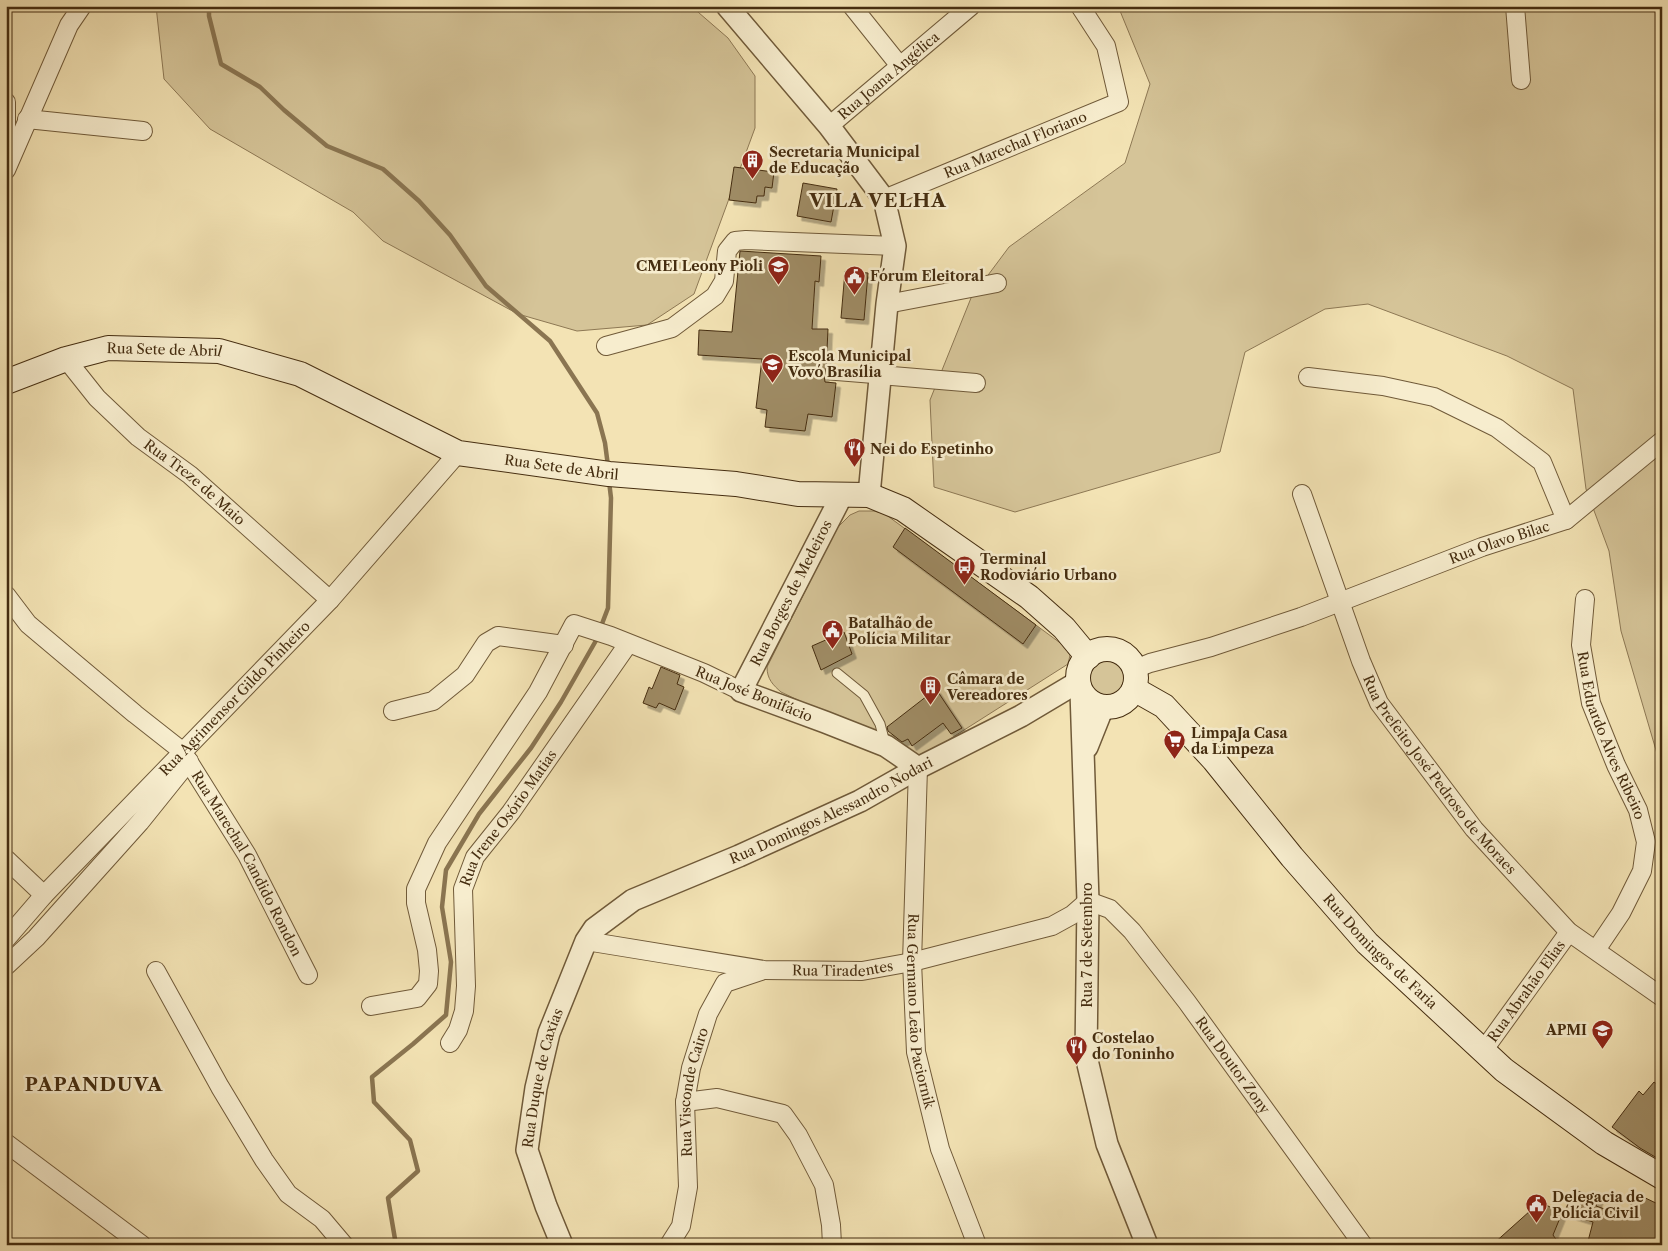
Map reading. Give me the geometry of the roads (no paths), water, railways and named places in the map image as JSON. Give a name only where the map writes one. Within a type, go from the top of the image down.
[{"type":"main road","name":"Rua Sete de Abril","points":[[6,382],[66,359],[108,348],[220,351],[300,374],[458,453],[609,474],[736,484],[798,494],[869,495],[902,509],[1029,597],[1064,628],[1088,657]]},
{"type":"main road","points":[[1114,650],[1123,654],[1130,661],[1134,679],[1129,697],[1113,707],[1103,707],[1086,699],[1080,686],[1078,673],[1082,664],[1095,652],[1114,650]]},
{"type":"main road","name":"Rua Domingos de Faria","points":[[1134,679],[1164,706],[1214,760],[1292,857],[1367,943],[1504,1070],[1604,1143],[1662,1176]]},
{"type":"street","points":[[6,170],[69,25],[82,6]]},
{"type":"street","points":[[852,6],[900,66]]},
{"type":"street","name":"Rua Joana Angélica","points":[[829,126],[971,6]]},
{"type":"street","name":"Rua Marechal Floriano","points":[[884,198],[1120,102],[1106,46],[1080,6]]},
{"type":"street","points":[[1515,6],[1520,80]]},
{"type":"street","points":[[729,7],[829,126],[884,198],[895,246],[887,304],[869,495]]},
{"type":"street","points":[[6,102],[6,170]]},
{"type":"street","points":[[27,119],[143,131]]},
{"type":"street","points":[[606,346],[672,328],[716,296],[724,281],[727,251],[735,241],[895,246]]},
{"type":"street","points":[[887,304],[998,283]]},
{"type":"street","name":"Rua Treze de Maio","points":[[66,359],[96,398],[138,437],[190,475],[330,600]]},
{"type":"street","points":[[880,377],[976,382]]},
{"type":"street","name":"Rua Olavo Bilac","points":[[1134,679],[1150,663],[1229,641],[1341,602],[1482,547],[1566,520],[1542,462],[1497,428],[1434,397],[1383,386],[1308,377]]},
{"type":"street","points":[[1566,520],[1662,441]]},
{"type":"street","name":"Rua Agrimensor Gildo Pinheiro","points":[[6,939],[44,895],[185,756],[330,600],[458,453]]},
{"type":"street","name":"Rua Prefeito José Pedroso de Moraes","points":[[1302,494],[1361,662],[1379,703],[1474,829],[1569,932],[1662,997]]},
{"type":"street","name":"Rua Borges de Medeiros","points":[[741,691],[842,495]]},
{"type":"street","name":"Rua Marechal Candido Rondon","points":[[6,595],[28,624],[185,756],[247,854],[308,975]]},
{"type":"street","name":"Rua Eduardo Alves Ribeiro","points":[[1585,599],[1581,645],[1591,703],[1616,764],[1638,810],[1646,842],[1642,871],[1622,912],[1596,950]]},
{"type":"street","name":"Rua José Bonifácio","points":[[564,645],[574,624],[586,627],[704,674],[741,691],[886,746],[918,768]]},
{"type":"street","points":[[371,1006],[417,998],[428,984],[427,950],[416,903],[416,889],[437,843],[538,692],[564,645],[498,636],[486,643],[465,675],[433,701],[393,711]]},
{"type":"street","name":"Rua Irene Osório Matias","points":[[450,1043],[458,1030],[464,1012],[466,986],[463,889],[475,857],[511,812],[628,644]]},
{"type":"street","name":"Rua 7 de Setembro","points":[[1080,686],[1088,901],[1086,1056],[1107,1144],[1147,1245]]},
{"type":"street","name":"Rua Domingos Alessandro Nodari","points":[[586,941],[594,929],[633,900],[739,856],[860,802],[918,768],[1080,686]]},
{"type":"street","name":"Rua 7 de Setembro","points":[[1084,755],[1103,707]]},
{"type":"street","points":[[6,966],[36,938],[134,829],[185,756]]},
{"type":"street","name":"Rua Germano Leão Paciornik","points":[[918,768],[912,962],[916,1052],[940,1149],[977,1245]]},
{"type":"street","points":[[6,860],[44,895]]},
{"type":"street","name":"Rua Tiradentes","points":[[586,941],[764,970],[862,970],[912,962],[1052,926],[1072,915],[1088,901]]},
{"type":"street","name":"Rua Doutor Zony","points":[[1088,901],[1110,909],[1132,931],[1192,1010],[1363,1245]]},
{"type":"street","name":"Rua Abrahão Elias","points":[[1483,1051],[1569,932]]},
{"type":"street","name":"Rua Duque de Caxias","points":[[562,1245],[546,1206],[527,1150],[536,1088],[549,1033],[586,941]]},
{"type":"street","name":"Rua Visconde Cairo","points":[[669,1245],[681,1226],[688,1187],[685,1102],[692,1068],[708,1014],[725,983],[764,970]]},
{"type":"street","points":[[156,971],[220,1087],[264,1160],[288,1194],[322,1219],[344,1245]]},
{"type":"street","points":[[685,1102],[717,1098],[783,1114],[798,1135],[824,1185],[831,1225],[832,1245]]},
{"type":"street","points":[[6,1143],[142,1245]]},
{"type":"lane","points":[[830,376],[880,377]]},
{"type":"lane","points":[[837,673],[864,695],[880,724],[886,746]]},
{"type":"waterway","points":[[209,6],[209,16],[221,64],[260,87],[327,146],[383,169],[419,201],[450,235],[486,286],[550,341],[597,413],[605,443],[608,466]]},
{"type":"waterway","points":[[600,629],[608,608],[611,498],[609,481]]},
{"type":"waterway","points":[[396,1245],[388,1198],[418,1171],[410,1140],[374,1102],[372,1077],[446,1015],[451,962],[442,907],[446,870],[479,814],[531,748],[561,702],[598,637]]},
{"type":"place","name":"Secretaria Municipal de Educação","points":[[753,179]]},
{"type":"place","name":"CMEI Leony Pioli","points":[[779,285]]},
{"type":"place","name":"Fórum Eleitoral","points":[[854,295]]},
{"type":"place","name":"Escola Municipal Vovó Brasília","points":[[772,383]]},
{"type":"place","name":"Nei do Espetinho","points":[[854,468]]},
{"type":"place","name":"Terminal Rodoviário Urbano","points":[[964,586]]},
{"type":"place","name":"Batalhão de Polícia Militar","points":[[832,650]]},
{"type":"place","name":"Câmara de Vereadores","points":[[931,706]]},
{"type":"place","name":"LimpaJa Casa da Limpeza","points":[[1175,760]]},
{"type":"place","name":"APMI","points":[[1603,1049]]},
{"type":"place","name":"Costelao do Toninho","points":[[1076,1065]]},
{"type":"place","name":"Delegacia de Polícia Civil","points":[[1536,1224]]},
{"type":"district","name":"VILA VELHA","points":[[878,200]]},
{"type":"district","name":"PAPANDUVA","points":[[94,1084]]}]
